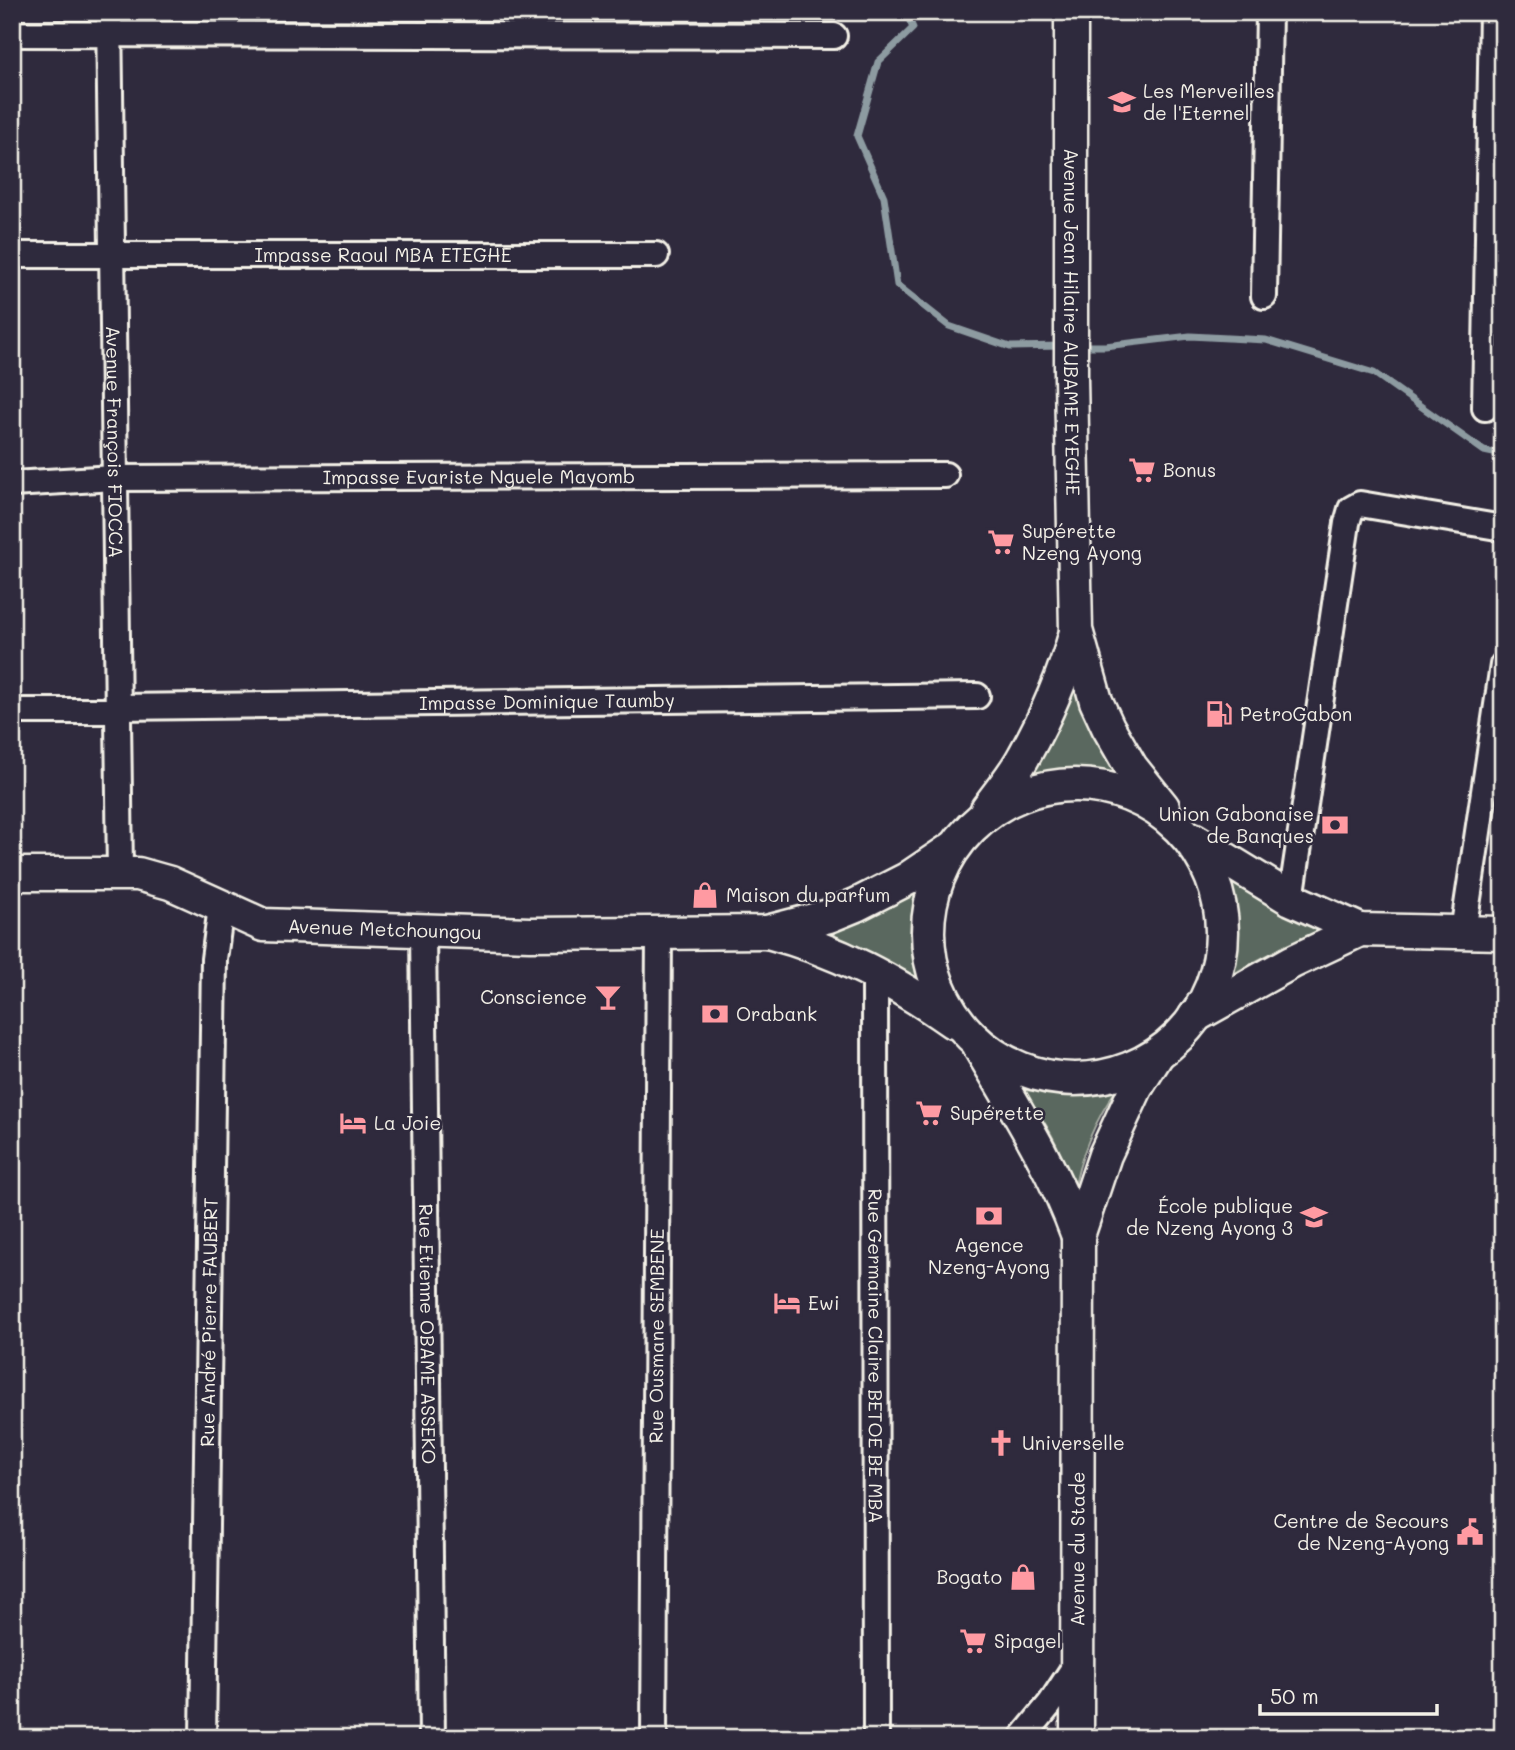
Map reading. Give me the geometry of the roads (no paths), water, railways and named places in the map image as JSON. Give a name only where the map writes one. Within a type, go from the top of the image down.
[{"type":"main road","name":"Avenue Jean Hilaire AUBAME EYEGHE","points":[[1071,12],[1071,378],[1076,630]]},
{"type":"main road","points":[[766,932],[829,916],[856,905],[907,879],[953,848],[979,820],[1024,758],[1053,700],[1076,630]]},
{"type":"main road","points":[[766,932],[808,943],[907,991],[1019,1069],[1066,1080],[1113,1075],[1157,1055],[1178,1037],[1195,1016],[1216,973],[1222,925],[1213,878],[1182,829],[1131,767],[1108,727],[1092,689],[1076,630]]},
{"type":"main road","points":[[979,820],[1014,797],[1054,786],[1096,785],[1135,797],[1291,899],[1360,930],[1503,933]]},
{"type":"main road","points":[[953,848],[933,891],[927,938],[936,985],[1051,1171],[1078,1236]]},
{"type":"main road","name":"Avenue Metchoungou","points":[[12,874],[138,874],[170,883],[263,925],[659,934],[766,932]]},
{"type":"main road","points":[[1195,1016],[1292,962],[1360,930]]},
{"type":"main road","points":[[1078,1236],[1093,1186],[1114,1135],[1136,1088],[1157,1055]]},
{"type":"main road","name":"Avenue du Stade","points":[[1077,1738],[1078,1236]]},
{"type":"street","points":[[1264,296],[1269,12]]},
{"type":"street","points":[[1485,408],[1492,12]]},
{"type":"street","points":[[12,34],[109,22],[834,36]]},
{"type":"street","name":"Avenue François FIOCCA","points":[[109,22],[120,873]]},
{"type":"street","name":"Impasse Raoul MBA ETEGHE","points":[[12,256],[656,255]]},
{"type":"street","name":"Impasse Evariste Nguele Mayomb","points":[[12,484],[115,478],[945,475]]},
{"type":"street","points":[[1291,899],[1346,523],[1351,509],[1360,504],[1503,528]]},
{"type":"street","points":[[1463,932],[1503,665]]},
{"type":"street","name":"Impasse Dominique Taumby","points":[[12,710],[977,696]]},
{"type":"street","name":"Rue André Pierre FAUBERT","points":[[203,1738],[214,959],[221,907]]},
{"type":"street","name":"Rue Etienne OBAME ASSEKO","points":[[423,930],[432,1738]]},
{"type":"street","name":"Rue Ousmane SEMBENE","points":[[654,1738],[659,934]]},
{"type":"street","name":"Rue Germaine Claire BETOE BE MBA","points":[[875,974],[876,1738]]},
{"type":"street","points":[[1022,1738],[1050,1704],[1077,1662]]},
{"type":"waterway","points":[[906,12],[913,28],[878,62],[857,136],[884,197],[897,285],[949,326],[1010,347],[1063,346]]},
{"type":"waterway","points":[[1078,346],[1105,346],[1190,336],[1266,340],[1374,373],[1484,451],[1503,455]]},
{"type":"place","name":"Les Merveilles de l'Eternel","points":[[1122,102]]},
{"type":"place","name":"Bonus","points":[[1142,470]]},
{"type":"place","name":"Supérette Nzeng Ayong","points":[[1001,542]]},
{"type":"place","name":"PetroGabon","points":[[1219,714]]},
{"type":"place","name":"Union Gabonaise de Banques","points":[[1335,825]]},
{"type":"place","name":"Maison du parfum","points":[[705,895]]},
{"type":"place","name":"Conscience","points":[[608,997]]},
{"type":"place","name":"Orabank","points":[[715,1014]]},
{"type":"place","name":"Supérette","points":[[929,1113]]},
{"type":"place","name":"La Joie","points":[[353,1123]]},
{"type":"place","name":"Agence Nzeng-Ayong","points":[[989,1216]]},
{"type":"place","name":"École publique de Nzeng Ayong 3","points":[[1314,1217]]},
{"type":"place","name":"Ewi","points":[[787,1303]]},
{"type":"place","name":"Universelle","points":[[1001,1443]]},
{"type":"place","name":"Centre de Secours de Nzeng-Ayong","points":[[1470,1532]]},
{"type":"place","name":"Bogato","points":[[1023,1577]]},
{"type":"place","name":"Sipagel","points":[[973,1641]]}]
